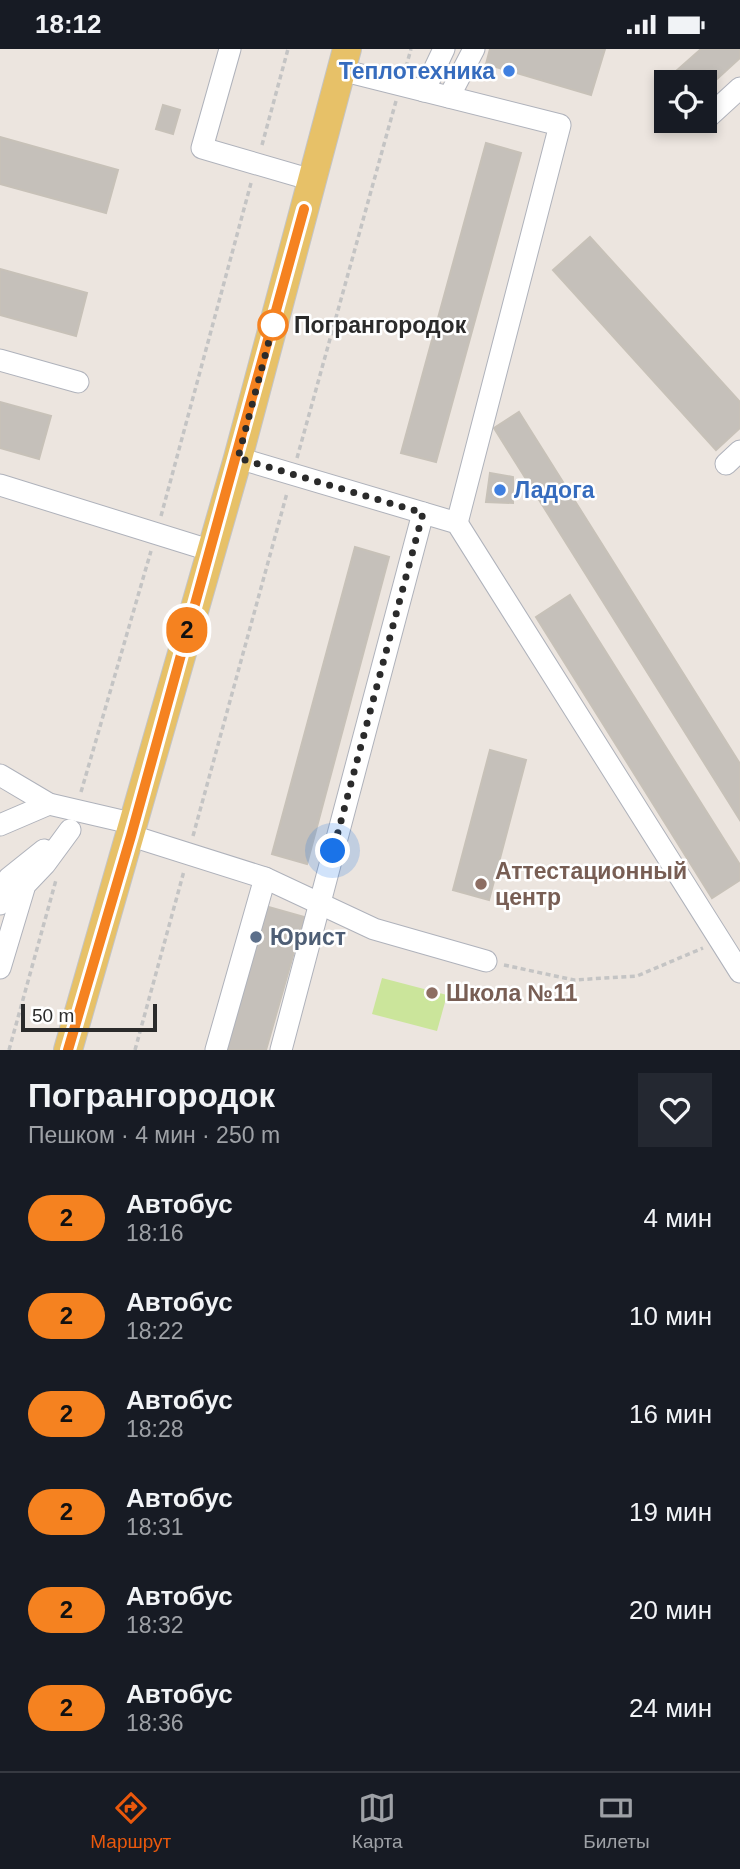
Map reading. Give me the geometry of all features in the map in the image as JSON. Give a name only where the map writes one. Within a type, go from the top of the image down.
[{"type":"main road","points":[[68,1050],[133,830],[209,550],[238,458],[344,59]]},
{"type":"street","points":[[230,49],[202,148],[312,180]]},
{"type":"street","points":[[424,91],[444,49]]},
{"type":"street","points":[[449,97],[474,49]]},
{"type":"street","points":[[344,59],[401,85],[560,124],[457,523]]},
{"type":"street","points":[[717,109],[740,87]]},
{"type":"street","points":[[0,360],[78,382]]},
{"type":"street","points":[[238,458],[457,523],[740,972]]},
{"type":"street","points":[[0,485],[209,550]]},
{"type":"street","points":[[281,1050],[423,513]]},
{"type":"street","points":[[0,775],[49,804],[98,816],[189,854],[265,878],[374,929],[486,961]]},
{"type":"street","points":[[0,825],[49,804]]},
{"type":"street","points":[[0,905],[9,878],[70,830],[98,816]]},
{"type":"street","points":[[0,968],[24,885],[46,864],[70,830]]},
{"type":"street","points":[[216,1050],[265,878]]},
{"type":"path","points":[[135,1050],[411,49]]},
{"type":"path","points":[[486,961],[574,980],[637,975],[721,941]]},
{"type":"green space","points":[[382,978],[447,995],[437,1031],[372,1014]]},
{"type":"building","points":[[490,49],[605,49],[591,95],[486,64]]},
{"type":"building","points":[[701,49],[740,49],[740,58],[717,79],[717,70],[677,70]]},
{"type":"building","points":[[163,105],[180,110],[173,134],[156,129]]},
{"type":"building","points":[[0,137],[118,170],[106,213],[0,184]]},
{"type":"building","points":[[486,143],[521,153],[436,462],[401,453]]},
{"type":"building","points":[[590,237],[740,402],[740,428],[716,450],[553,270]]},
{"type":"building","points":[[0,269],[87,293],[76,336],[0,315]]},
{"type":"building","points":[[0,402],[51,416],[39,459],[0,448]]},
{"type":"building","points":[[519,412],[740,764],[740,820],[494,428]]},
{"type":"building","name":"Ладога","points":[[490,473],[513,477],[513,503],[486,502]]},
{"type":"building","points":[[355,547],[389,557],[307,864],[272,854]]},
{"type":"building","points":[[570,595],[740,865],[740,880],[712,898],[536,617]]},
{"type":"building","points":[[490,750],[526,760],[489,900],[453,890]]},
{"type":"building","points":[[265,906],[304,917],[266,1050],[225,1050]]},
{"type":"bus line","name":"2","points":[[68,1050],[131,836],[209,550],[238,458],[304,209]]},
{"type":"place","name":"Теплотехника","points":[[509,71]]},
{"type":"place","name":"Погрангородок","points":[[273,325]]},
{"type":"place","name":"Ладога","points":[[500,490]]},
{"type":"place","name":"Аттестационный центр","points":[[481,884]]},
{"type":"place","name":"Юрист","points":[[256,937]]},
{"type":"place","name":"Школа №11","points":[[432,993]]},
{"type":"route","points":[[273,325],[274,322],[238,458],[423,513],[333,851]]}]
